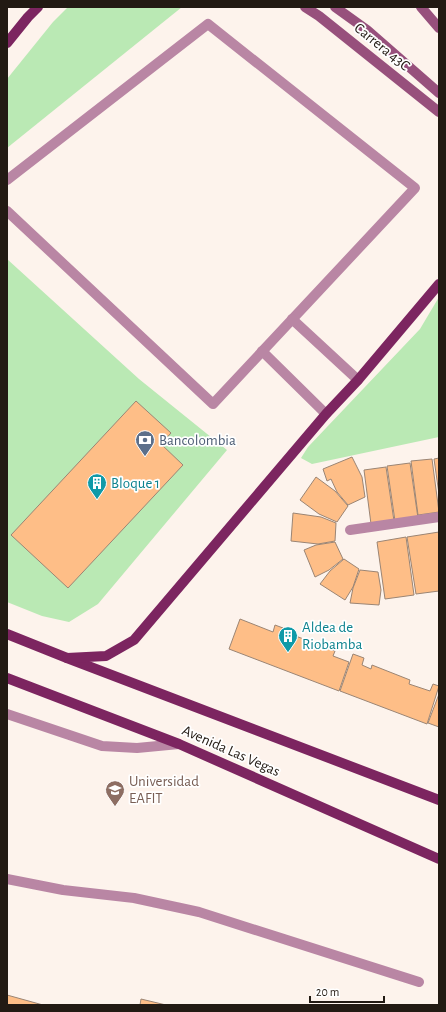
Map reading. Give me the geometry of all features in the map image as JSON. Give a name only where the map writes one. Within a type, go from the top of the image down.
[{"type":"main road","points":[[7,43],[38,7]]},
{"type":"main road","name":"Carrera 43C","points":[[305,7],[319,16],[439,112]]},
{"type":"main road","points":[[335,7],[367,30],[439,93]]},
{"type":"main road","points":[[421,7],[439,28]]},
{"type":"main road","points":[[67,658],[106,656],[134,640],[326,414],[358,380],[439,284]]},
{"type":"main road","name":"Avenida Las Vegas","points":[[7,634],[439,800]]},
{"type":"main road","name":"Avenida Las Vegas","points":[[7,678],[179,744],[439,859]]},
{"type":"street","points":[[7,180],[208,24],[415,188],[213,404],[7,211]]},
{"type":"street","points":[[292,319],[358,380]]},
{"type":"street","points":[[262,351],[326,414]]},
{"type":"street","points":[[350,530],[439,517]]},
{"type":"street","points":[[7,714],[102,746],[137,748],[179,744]]},
{"type":"street","points":[[7,878],[63,890],[134,898],[199,912],[420,982]]},
{"type":"green space","points":[[68,7],[182,7],[7,148],[7,79],[53,22]]},
{"type":"green space","points":[[7,259],[139,379],[227,450],[98,604],[69,622],[42,616],[7,602]]},
{"type":"green space","points":[[439,297],[439,437],[312,464],[301,458],[308,447],[420,329]]},
{"type":"building","name":"Bloque 1","points":[[136,401],[171,433],[161,444],[183,465],[68,588],[11,535]]},
{"type":"building","points":[[352,457],[362,477],[365,497],[348,505],[337,492],[331,479],[327,481],[323,469]]},
{"type":"building","points":[[439,458],[439,494],[434,459]]},
{"type":"building","points":[[432,459],[439,512],[418,515],[411,461]]},
{"type":"building","points":[[410,463],[418,518],[395,521],[387,466]]},
{"type":"building","points":[[386,467],[394,521],[371,524],[364,470]]},
{"type":"building","points":[[316,477],[335,491],[348,506],[337,522],[319,514],[300,500]]},
{"type":"building","points":[[293,513],[321,517],[336,523],[335,541],[318,544],[291,541]]},
{"type":"building","points":[[439,532],[439,591],[416,594],[407,537]]},
{"type":"building","points":[[406,537],[414,595],[385,599],[377,542]]},
{"type":"building","points":[[335,542],[343,559],[329,570],[315,577],[304,550],[316,545]]},
{"type":"building","points":[[344,559],[359,569],[353,587],[345,600],[320,584],[330,571]]},
{"type":"building","points":[[360,570],[378,572],[381,590],[379,605],[350,603],[353,588]]},
{"type":"building","name":"Aldea de Riobamba","points":[[240,619],[273,632],[275,625],[283,628],[281,635],[292,639],[293,635],[335,651],[333,656],[349,662],[339,691],[229,649]]},
{"type":"building","points":[[353,654],[364,658],[362,665],[371,669],[372,665],[410,680],[409,684],[430,691],[433,684],[439,686],[427,724],[340,691]]},
{"type":"building","points":[[439,694],[439,727],[428,723]]},
{"type":"building","points":[[7,995],[43,1005],[7,1005]]},
{"type":"building","points":[[141,999],[166,1005],[140,1005]]},
{"type":"place","name":"Bancolombia","points":[[145,457]]},
{"type":"place","name":"Bloque 1","points":[[97,500]]},
{"type":"place","name":"Aldea de Riobamba","points":[[288,653]]},
{"type":"place","name":"Universidad EAFIT","points":[[115,807]]}]
